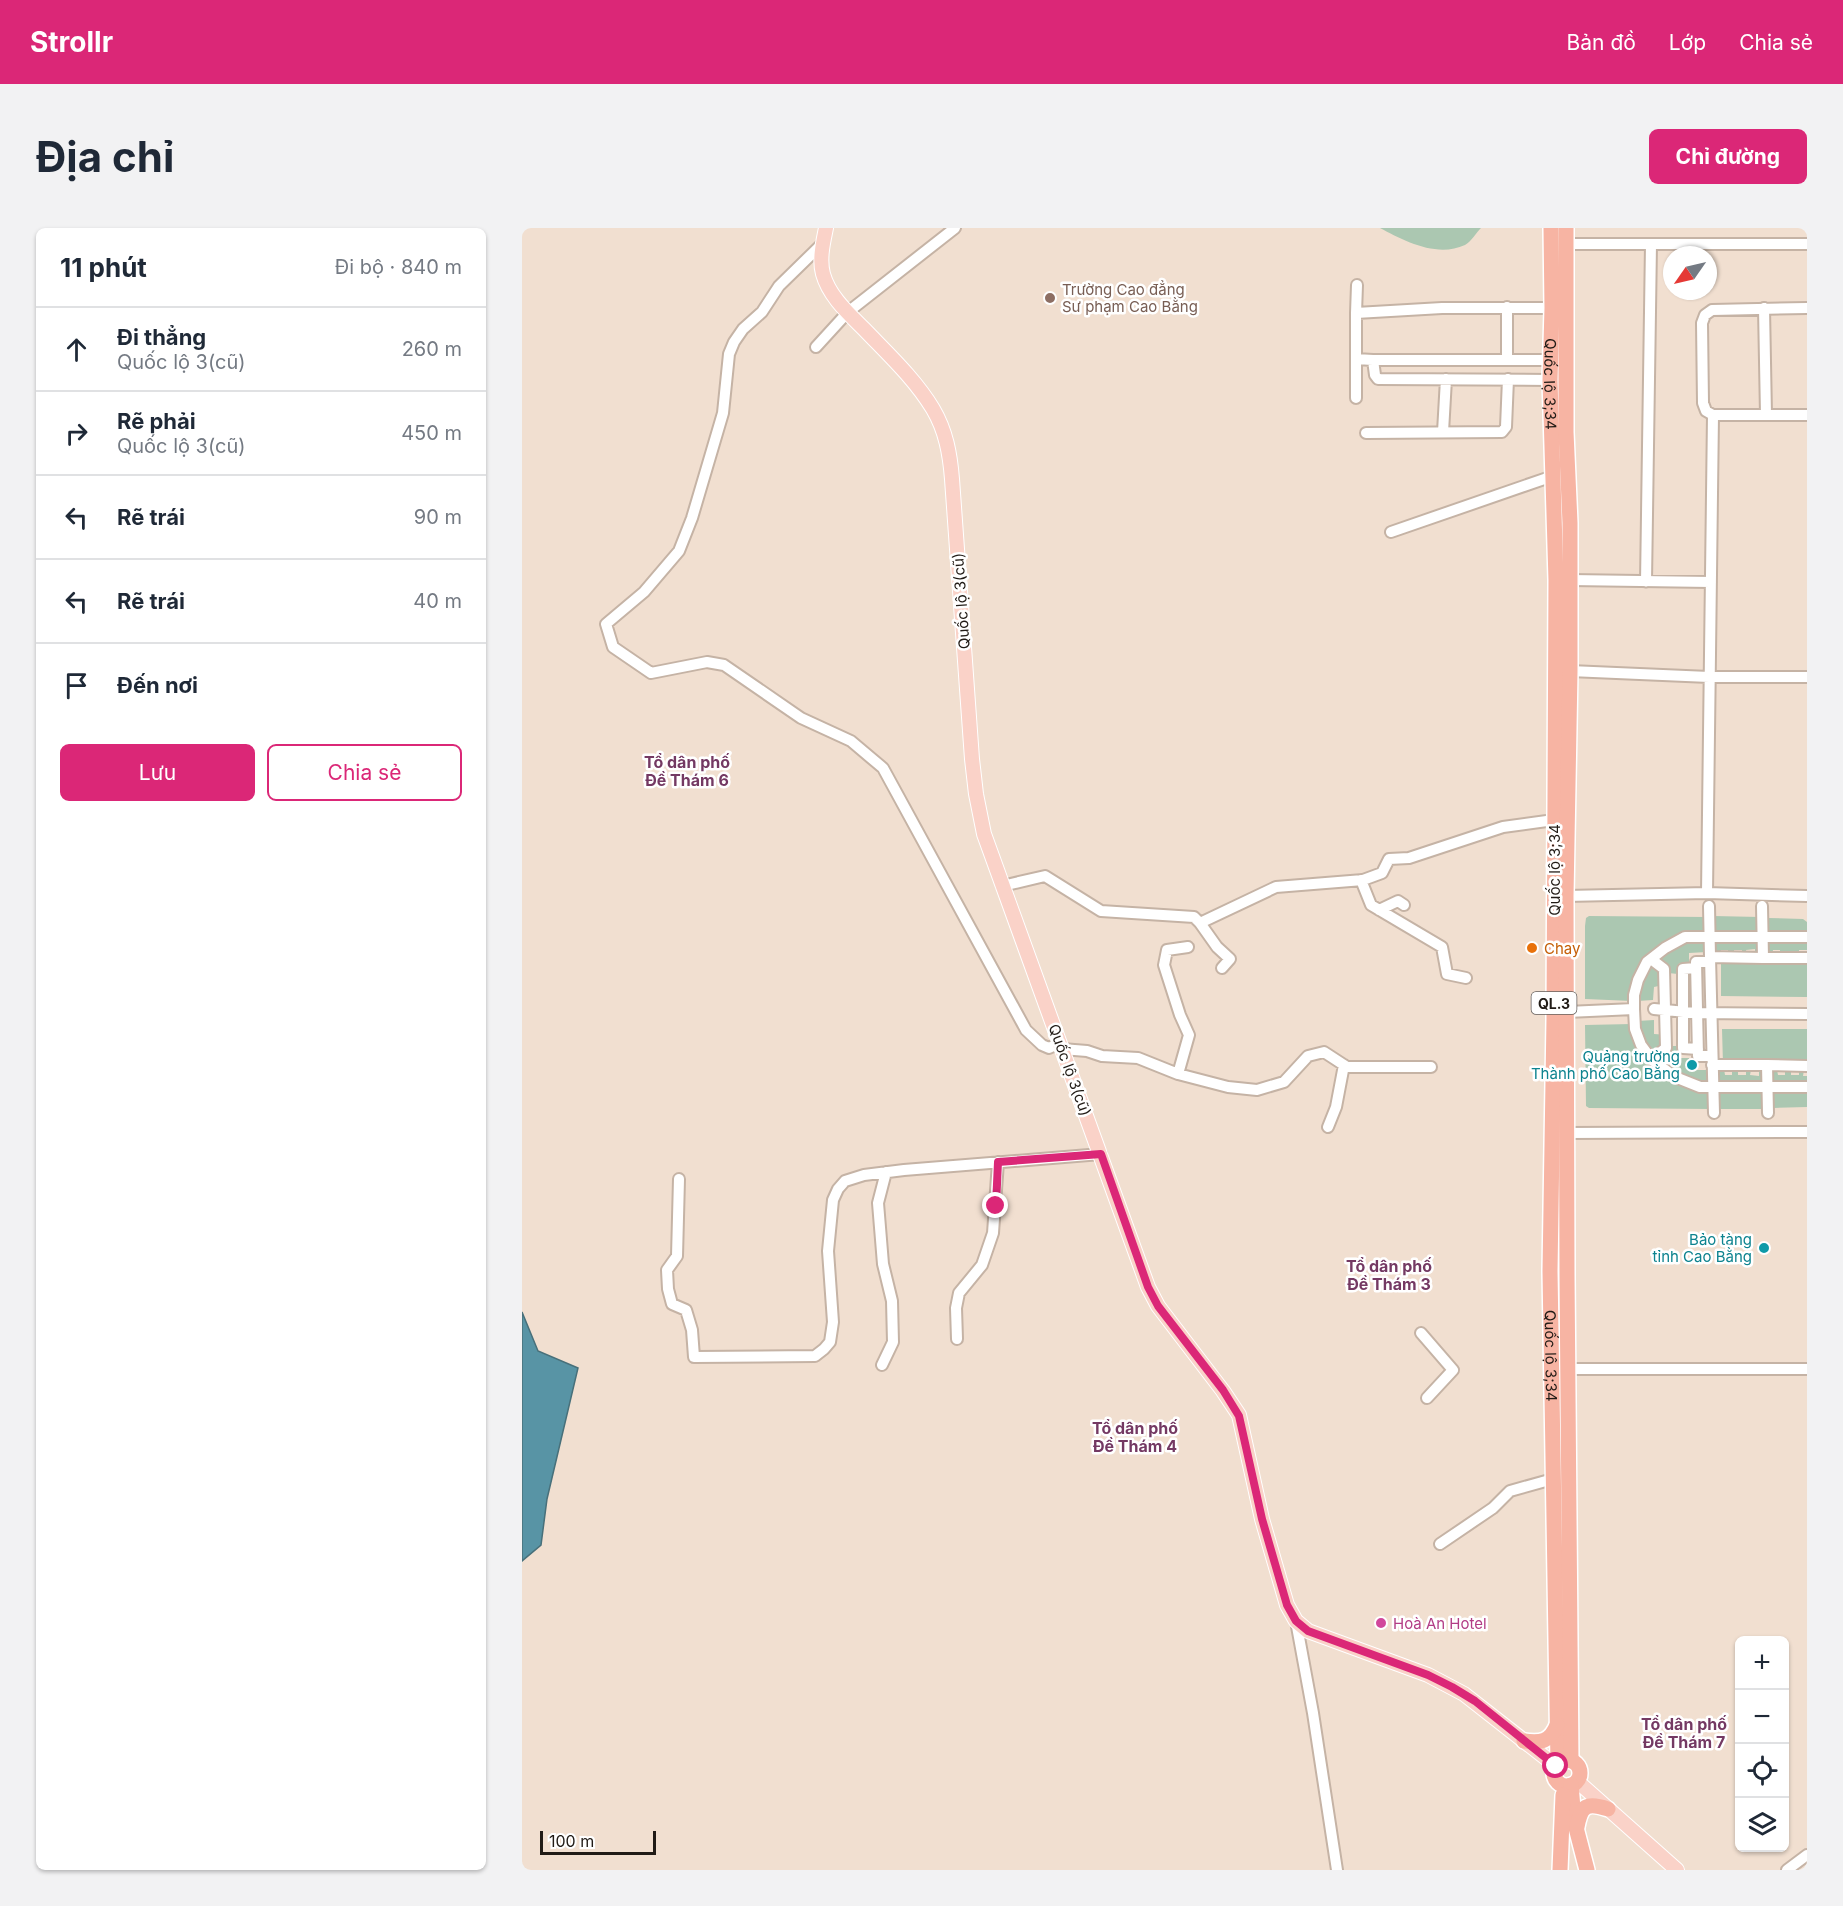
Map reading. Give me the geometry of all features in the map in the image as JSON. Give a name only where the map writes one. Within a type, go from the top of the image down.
[{"type":"highway","name":"Quốc lộ 3;34","points":[[1562,1764],[1567,1275],[1560,1133],[1560,896],[1570,671],[1570,580],[1550,380],[1550,360],[1556,238],[1566,228]]},
{"type":"highway","name":"Quốc lộ 3;34","points":[[1556,238],[1566,432],[1560,475],[1556,580],[1554,820],[1567,1012],[1550,1275],[1557,1725],[1562,1764]]},
{"type":"highway","points":[[1555,656],[1570,671]]},
{"type":"highway","points":[[1550,1275],[1567,1275]]},
{"type":"highway","points":[[1524,1741],[1546,1740],[1553,1735],[1557,1725]]},
{"type":"highway","points":[[1560,1870],[1571,1784],[1580,1771],[1577,1765],[1562,1764],[1554,1773],[1556,1780],[1571,1784]]},
{"type":"highway","points":[[1571,1784],[1576,1830],[1587,1870]]},
{"type":"highway","points":[[1576,1830],[1580,1812],[1588,1805],[1608,1809]]},
{"type":"main road","name":"Quốc lộ 3(cũ)","points":[[826,228],[821,260],[825,280],[848,312],[911,379],[933,409],[947,440],[976,794],[984,834],[1148,1287],[1158,1306],[1223,1390],[1239,1416],[1262,1519],[1287,1605],[1296,1621]]},
{"type":"main road","points":[[1296,1621],[1308,1631],[1428,1675],[1452,1687],[1475,1701],[1524,1741],[1562,1764]]},
{"type":"main road","points":[[1571,1784],[1608,1809],[1677,1870]]},
{"type":"street","points":[[816,347],[848,312],[955,228]]},
{"type":"street","points":[[1556,238],[1651,244],[1807,244]]},
{"type":"street","points":[[822,244],[779,286],[762,312],[743,329],[734,342],[729,354],[723,413],[692,518],[679,551],[644,592],[606,624],[613,646],[651,673],[707,662],[724,665],[801,718],[851,741],[882,768],[1026,1030],[1042,1045],[1049,1048],[1061,1046],[1102,1056],[1138,1058],[1178,1074],[1228,1087],[1257,1090],[1284,1082],[1308,1056],[1324,1052],[1347,1068],[1431,1067]]},
{"type":"street","points":[[1646,582],[1651,244]]},
{"type":"street","points":[[1356,285],[1356,398]]},
{"type":"street","points":[[1356,313],[1507,307],[1552,308]]},
{"type":"street","points":[[1506,359],[1507,307]]},
{"type":"street","points":[[1764,308],[1766,415]]},
{"type":"street","points":[[1807,308],[1712,310],[1702,318],[1703,404],[1706,411],[1713,415],[1807,416]]},
{"type":"street","points":[[1430,358],[1432,379]]},
{"type":"street","points":[[1459,358],[1459,379]]},
{"type":"street","points":[[1356,359],[1550,360]]},
{"type":"street","points":[[1373,360],[1378,380],[1550,380]]},
{"type":"street","points":[[1443,432],[1446,379]]},
{"type":"street","points":[[1366,434],[1504,431],[1509,379]]},
{"type":"street","points":[[1707,893],[1713,415]]},
{"type":"street","points":[[1391,532],[1560,475]]},
{"type":"street","points":[[1570,580],[1711,582]]},
{"type":"street","points":[[1570,671],[1709,677],[1807,677]]},
{"type":"street","points":[[1200,923],[1276,887],[1361,880],[1382,873],[1389,859],[1409,858],[1503,827],[1554,820]]},
{"type":"street","points":[[1002,886],[1045,876],[1101,911],[1194,917],[1217,947],[1230,958],[1222,968]]},
{"type":"street","points":[[1361,880],[1371,905],[1442,947],[1447,975],[1466,978]]},
{"type":"street","points":[[1560,896],[1707,893],[1807,896]]},
{"type":"street","points":[[1379,910],[1398,901],[1404,905]]},
{"type":"street","points":[[1709,906],[1714,1113]]},
{"type":"street","points":[[1762,906],[1763,958]]},
{"type":"street","points":[[1807,937],[1685,937],[1651,959],[1638,980],[1634,995],[1635,1029],[1641,1045],[1652,1059],[1675,1077],[1700,1087],[1807,1087]]},
{"type":"street","points":[[1178,1074],[1189,1035],[1164,965],[1167,950],[1188,947]]},
{"type":"street","points":[[1807,958],[1710,959],[1696,963],[1698,1056],[1712,1060],[1807,1066]]},
{"type":"street","points":[[1651,959],[1664,969],[1666,1048],[1652,1059]]},
{"type":"street","points":[[1696,968],[1683,969],[1683,1048],[1698,1049]]},
{"type":"street","points":[[1567,1012],[1634,1009]]},
{"type":"street","points":[[1654,1009],[1683,1012],[1807,1014]]},
{"type":"street","points":[[1328,1127],[1336,1107],[1344,1065]]},
{"type":"street","points":[[1767,1065],[1768,1113]]},
{"type":"street","points":[[1560,1133],[1807,1132]]},
{"type":"street","points":[[680,1179],[677,1256],[667,1270],[668,1289],[672,1304],[686,1310],[692,1330],[694,1357],[815,1356],[830,1342],[833,1322],[828,1251],[833,1200],[845,1181],[886,1172],[1101,1154]]},
{"type":"street","points":[[957,1339],[956,1308],[959,1293],[982,1265],[993,1233],[998,1162]]},
{"type":"street","points":[[882,1365],[893,1342],[892,1300],[884,1264],[878,1203],[886,1172]]},
{"type":"street","points":[[1421,1333],[1453,1370],[1427,1398]]},
{"type":"street","points":[[1567,1369],[1807,1369]]},
{"type":"street","points":[[1440,1544],[1492,1508],[1510,1491],[1553,1479]]},
{"type":"street","points":[[1296,1621],[1313,1713],[1337,1870]]},
{"type":"street","points":[[1787,1870],[1807,1855]]},
{"type":"green space","points":[[1380,228],[1481,228],[1465,245],[1443,250],[1410,243]]},
{"type":"green space","points":[[1589,916],[1707,917],[1707,934],[1693,934],[1651,957],[1632,1001],[1585,999],[1585,926],[1586,918]]},
{"type":"green space","points":[[1713,916],[1760,917],[1760,934],[1714,934]]},
{"type":"green space","points":[[1767,918],[1803,919],[1807,922],[1807,934],[1767,935]]},
{"type":"green space","points":[[1707,937],[1707,952],[1689,953],[1689,963],[1679,963],[1678,974],[1668,973],[1663,985],[1654,987],[1653,1000],[1637,1001],[1643,978],[1655,958],[1687,938]]},
{"type":"green space","points":[[1715,939],[1760,939],[1760,955],[1755,955],[1755,949],[1746,950],[1747,955],[1742,955],[1742,950],[1734,950],[1734,955],[1728,955],[1728,950],[1721,950],[1720,955],[1714,955]]},
{"type":"green space","points":[[1767,940],[1807,940],[1807,950],[1799,950],[1799,955],[1794,955],[1794,951],[1787,951],[1786,956],[1780,956],[1780,950],[1773,950],[1772,956],[1767,956]]},
{"type":"green space","points":[[1721,961],[1807,963],[1807,997],[1721,996]]},
{"type":"green space","points":[[1654,1020],[1654,1034],[1669,1035],[1668,1046],[1680,1046],[1680,1058],[1689,1058],[1691,1070],[1708,1070],[1710,1086],[1676,1076],[1651,1056],[1637,1021]]},
{"type":"green space","points":[[1632,1024],[1645,1051],[1659,1072],[1679,1085],[1710,1091],[1711,1109],[1589,1108],[1586,1106],[1585,1025]]},
{"type":"green space","points":[[1722,1029],[1807,1029],[1807,1064],[1723,1064]]},
{"type":"green space","points":[[1718,1069],[1724,1069],[1725,1075],[1732,1075],[1732,1070],[1738,1070],[1738,1075],[1746,1075],[1746,1070],[1751,1070],[1750,1075],[1759,1076],[1759,1070],[1764,1070],[1764,1086],[1719,1085]]},
{"type":"green space","points":[[1771,1070],[1777,1070],[1778,1075],[1785,1075],[1785,1070],[1791,1070],[1791,1075],[1799,1075],[1799,1070],[1804,1070],[1803,1076],[1807,1076],[1807,1086],[1772,1086]]},
{"type":"green space","points":[[1718,1091],[1764,1091],[1765,1109],[1718,1109]]},
{"type":"green space","points":[[1773,1091],[1807,1092],[1807,1107],[1773,1108]]},
{"type":"water","points":[[522,1312],[538,1351],[578,1368],[547,1499],[541,1545],[522,1561]]},
{"type":"place","name":"Trường Cao đẳng Sư phạm Cao Bằng","points":[[1050,298]]},
{"type":"place","name":"Chay","points":[[1532,948]]},
{"type":"place","name":"Quảng trường Thành phố Cao Bằng","points":[[1692,1065]]},
{"type":"place","name":"Bảo tàng tỉnh Cao Bằng","points":[[1764,1248]]},
{"type":"place","name":"Hoà An Hotel","points":[[1381,1623]]},
{"type":"district","name":"Tổ dân phố Đề Thám 6","points":[[687,771]]},
{"type":"district","name":"Tổ dân phố Đề Thám 3","points":[[1389,1275]]},
{"type":"district","name":"Tổ dân phố Đề Thám 4","points":[[1135,1437]]},
{"type":"district","name":"Tổ dân phố Đề Thám 7","points":[[1684,1733]]},
{"type":"route","points":[[996,1206],[998,1162],[1101,1154],[1148,1287],[1158,1306],[1223,1390],[1239,1416],[1262,1519],[1287,1605],[1296,1621],[1308,1631],[1440,1680],[1475,1701],[1556,1766]]}]
